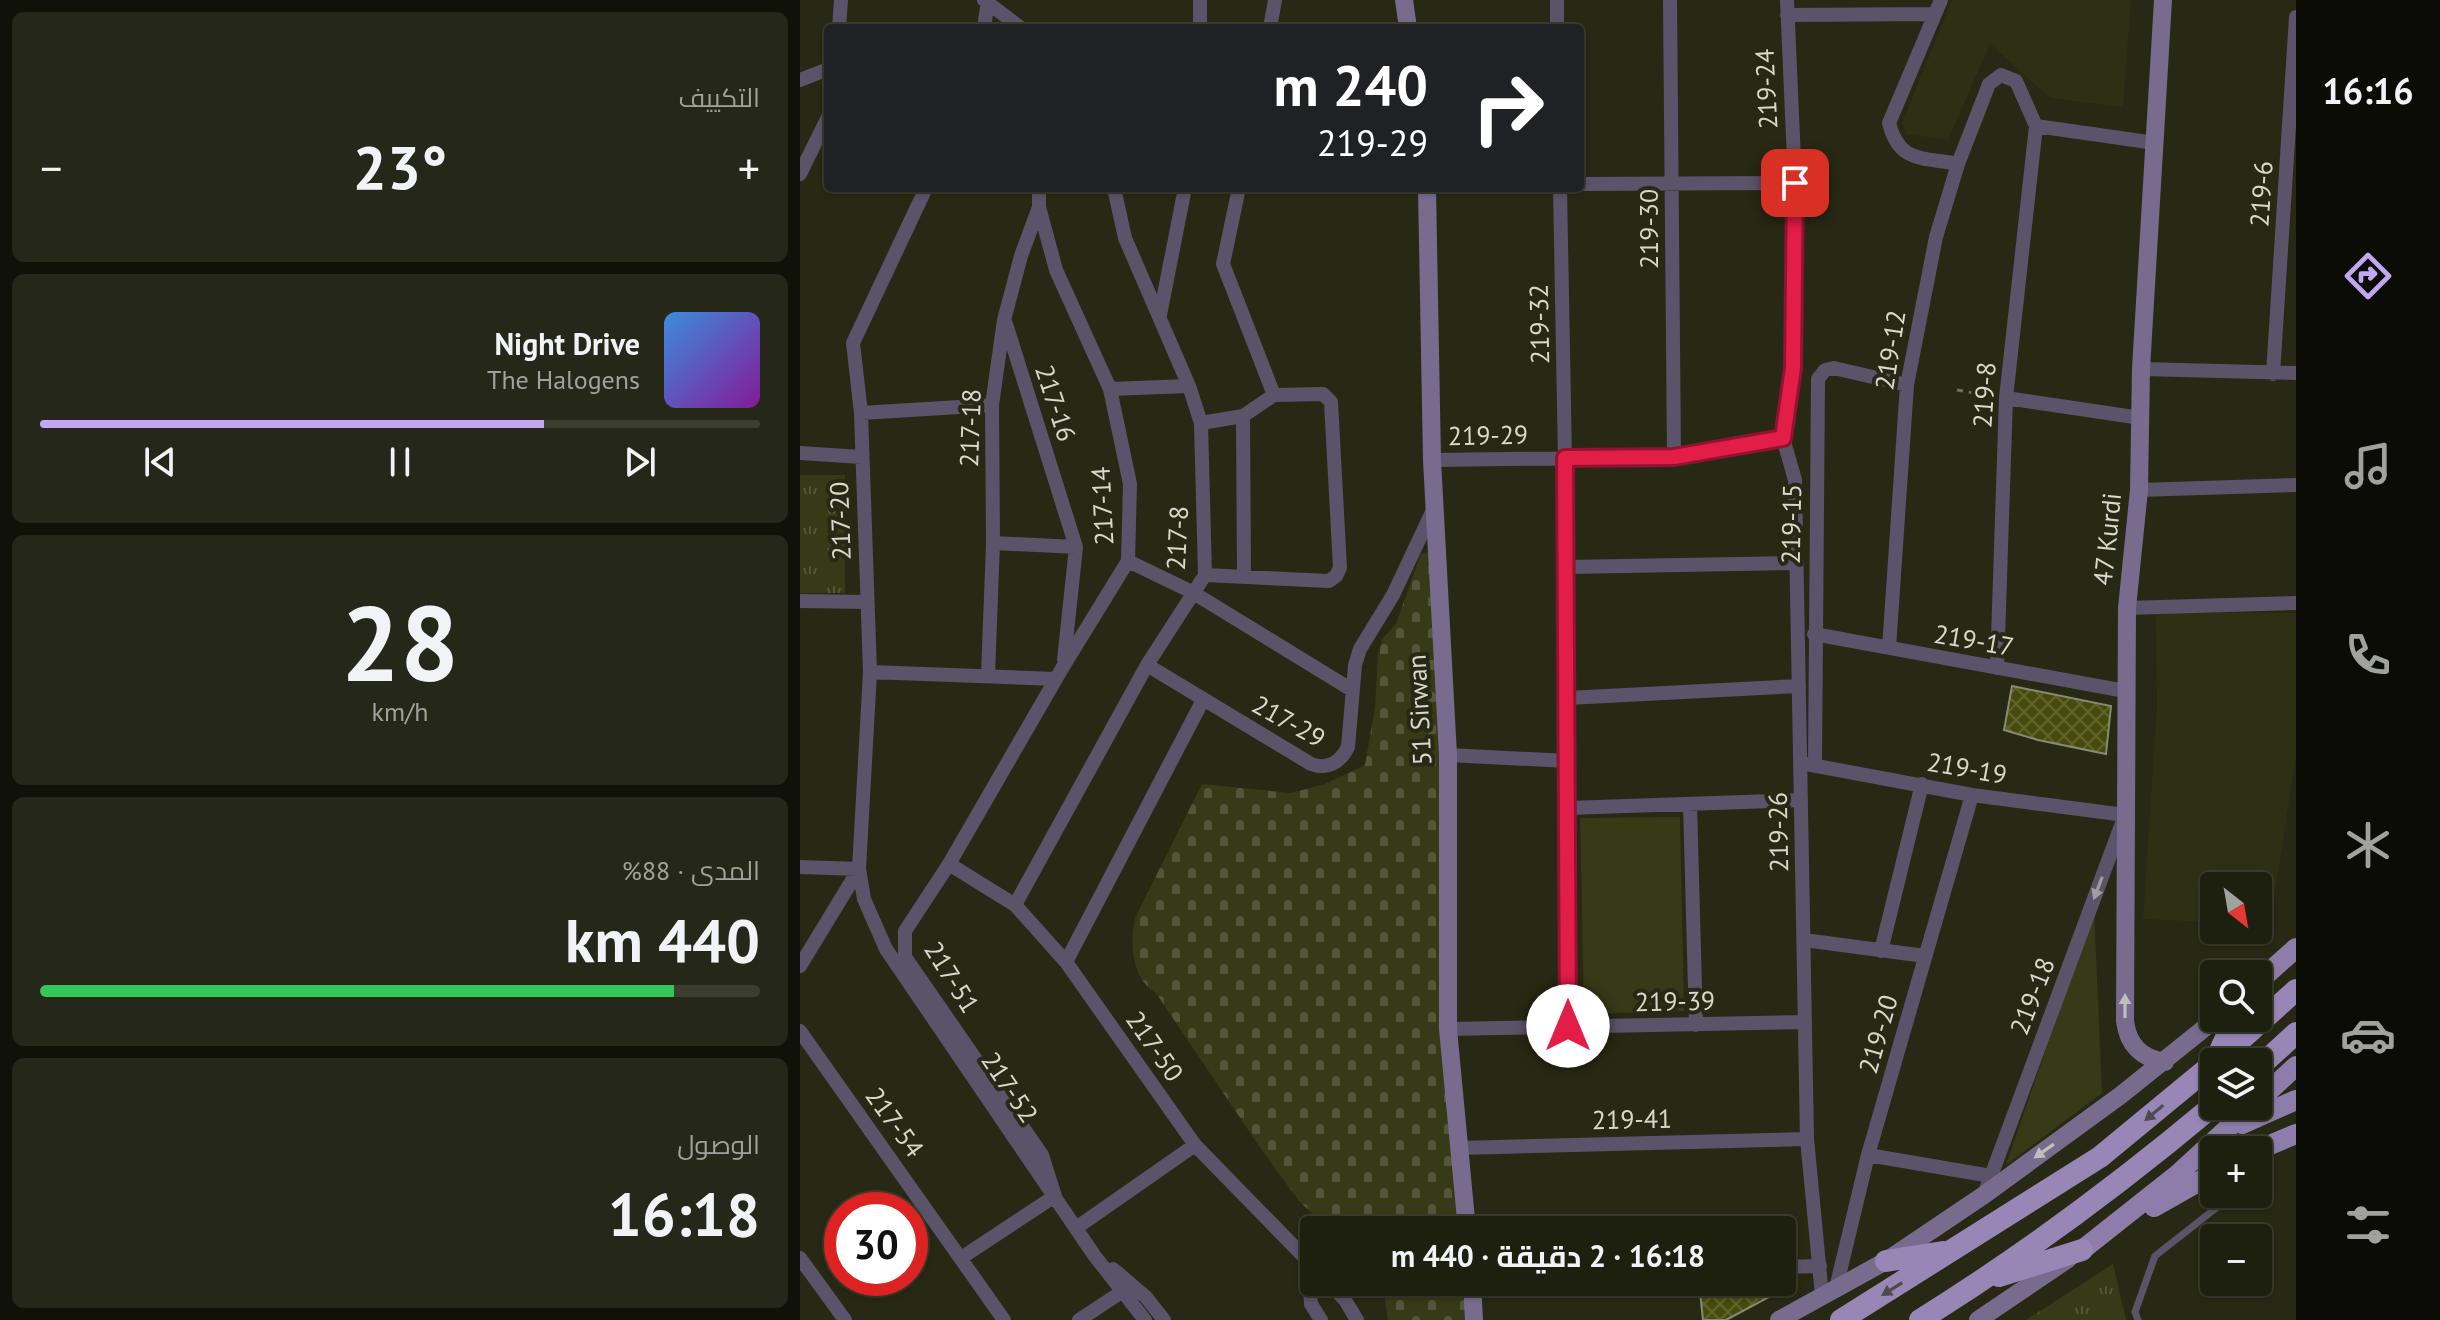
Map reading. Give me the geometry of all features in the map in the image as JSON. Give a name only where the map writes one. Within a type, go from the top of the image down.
[{"type":"highway","points":[[2232,1048],[2296,990]]},
{"type":"highway","points":[[2272,1055],[2296,1033]]},
{"type":"highway","points":[[1841,1320],[2100,1157],[2200,1075]]},
{"type":"highway","points":[[1920,1320],[1983,1281],[2156,1153],[2200,1117]]},
{"type":"highway","points":[[1886,1261],[1956,1250]]},
{"type":"highway","points":[[1983,1281],[2082,1250]]},
{"type":"main road","points":[[1404,0],[1407,24]]},
{"type":"main road","name":"47 Kurdi","points":[[2163,0],[2141,369],[2139,490],[2127,608],[2125,815],[2126,1030],[2140,1053],[2165,1062]]},
{"type":"main road","name":"51 Sirwan","points":[[1427,192],[1432,460],[1448,755],[1448,1029],[1466,1216]]},
{"type":"main road","points":[[2272,969],[2296,948]]},
{"type":"main road","points":[[1779,1320],[1886,1261],[1984,1195],[2165,1062],[2200,1032]]},
{"type":"main road","points":[[2272,1088],[2296,1066]]},
{"type":"main road","points":[[2223,1133],[2296,1100]]},
{"type":"main road","points":[[1978,1320],[2131,1214],[2237,1120]]},
{"type":"main road","points":[[2272,1144],[2296,1134]]},
{"type":"main road","points":[[2082,1250],[2200,1181]]},
{"type":"main road","points":[[1473,1296],[1474,1320]]},
{"type":"street","points":[[839,24],[841,0]]},
{"type":"street","points":[[984,24],[986,0]]},
{"type":"street","points":[[986,0],[1016,24]]},
{"type":"street","points":[[1200,0],[1200,24]]},
{"type":"street","points":[[1271,24],[1275,0]]},
{"type":"street","points":[[1557,0],[1557,24]]},
{"type":"street","name":"219-30","points":[[1670,0],[1674,457]]},
{"type":"street","points":[[1941,0],[1889,123],[1893,141],[1904,153],[1958,164]]},
{"type":"street","points":[[1787,8],[1934,14]]},
{"type":"street","name":"219-24","points":[[1787,8],[1795,183],[1793,368]]},
{"type":"street","name":"219-6","points":[[2273,374],[2296,17]]},
{"type":"street","points":[[800,80],[824,71]]},
{"type":"street","name":"219-12","points":[[1889,648],[1907,385],[1936,237],[1958,164],[1989,84],[2001,75],[2016,81],[2036,126]]},
{"type":"street","points":[[800,174],[824,125]]},
{"type":"street","points":[[2036,126],[2155,143]]},
{"type":"street","name":"219-8","points":[[1997,668],[2006,398],[2036,126]]},
{"type":"street","points":[[1584,184],[1795,183]]},
{"type":"street","name":"217-20","points":[[859,869],[870,672],[861,413],[853,343],[924,192]]},
{"type":"street","name":"217-18","points":[[988,675],[993,543],[992,405],[1004,320],[1021,256],[1039,207],[1039,192]]},
{"type":"street","name":"217-8","points":[[1015,905],[1147,665],[1205,575],[1201,423],[1189,386],[1125,238],[1115,192]]},
{"type":"street","points":[[1159,315],[1184,192]]},
{"type":"street","points":[[1238,192],[1223,264],[1274,395]]},
{"type":"street","name":"219-32","points":[[1560,192],[1567,567],[1568,1026]]},
{"type":"street","name":"217-14","points":[[949,864],[1128,561],[1130,484],[1110,389],[1056,270],[1039,207]]},
{"type":"street","name":"217-16","points":[[1004,320],[1076,547]]},
{"type":"street","name":"219-26","points":[[1793,368],[1783,438],[1795,480],[1799,686],[1808,764],[1801,800],[1807,1139],[1820,1266],[1829,1292]]},
{"type":"street","name":"219-15","points":[[1808,764],[1814,634],[1818,379],[1825,370],[1834,368],[1907,385]]},
{"type":"street","points":[[2141,369],[2296,373]]},
{"type":"street","points":[[1110,389],[1189,386]]},
{"type":"street","points":[[1201,423],[1243,416],[1274,395],[1323,394],[1331,402],[1340,568],[1329,581],[1205,575]]},
{"type":"street","points":[[2006,398],[2141,418]]},
{"type":"street","points":[[861,413],[992,405]]},
{"type":"street","points":[[1243,416],[1244,576]]},
{"type":"street","name":"219-29","points":[[1432,460],[1674,457],[1783,438]]},
{"type":"street","points":[[800,453],[861,457]]},
{"type":"street","points":[[2139,490],[2296,485]]},
{"type":"street","name":"217-29","points":[[1147,665],[1311,764],[1321,768],[1343,757],[1348,747],[1355,665],[1360,649],[1393,595],[1434,508]]},
{"type":"street","points":[[870,672],[988,675],[1060,672],[1076,547],[993,543]]},
{"type":"street","points":[[1128,561],[1192,592],[1352,690]]},
{"type":"street","points":[[1567,567],[1797,563]]},
{"type":"street","points":[[800,601],[867,602]]},
{"type":"street","points":[[2127,608],[2296,603]]},
{"type":"street","name":"219-17","points":[[1814,634],[2125,691]]},
{"type":"street","points":[[1568,698],[1799,686]]},
{"type":"street","points":[[1066,962],[1203,700]]},
{"type":"street","points":[[1448,755],[1568,761]]},
{"type":"street","name":"219-19","points":[[1808,764],[1972,795],[2125,815]]},
{"type":"street","points":[[1881,951],[1922,784]]},
{"type":"street","name":"219-20","points":[[1829,1292],[1972,795]]},
{"type":"street","points":[[1568,808],[1801,800]]},
{"type":"street","points":[[1690,804],[1696,1025]]},
{"type":"street","name":"219-18","points":[[1984,1195],[2125,815]]},
{"type":"street","name":"217-50","points":[[949,864],[1015,905],[1066,962],[1195,1145],[1300,1253]]},
{"type":"street","name":"217-51","points":[[949,864],[905,931],[905,957],[1042,1155],[1055,1196]]},
{"type":"street","points":[[800,867],[859,869],[800,966]]},
{"type":"street","name":"217-52","points":[[859,869],[864,899],[886,949],[1094,1255],[1145,1320]]},
{"type":"street","points":[[1804,940],[1925,956]]},
{"type":"street","name":"219-39","points":[[1448,1029],[1805,1022]]},
{"type":"street","name":"217-54","points":[[800,1031],[1004,1320]]},
{"type":"street","name":"219-41","points":[[1459,1148],[1807,1139]]},
{"type":"street","points":[[1076,1228],[1195,1145]]},
{"type":"street","points":[[1868,1155],[1991,1176]]},
{"type":"street","points":[[961,1258],[1055,1196]]},
{"type":"street","points":[[1094,1255],[1146,1297],[1164,1320]]},
{"type":"street","points":[[800,1258],[845,1320]]},
{"type":"street","points":[[1796,1267],[1820,1266]]},
{"type":"street","points":[[1079,1320],[1123,1291]]},
{"type":"street","points":[[1311,1296],[1311,1304],[1321,1320]]},
{"type":"street","points":[[1341,1296],[1357,1320]]},
{"type":"lane","points":[[2138,1320],[2135,1312],[2155,1256],[2216,1208]]},
{"type":"path","points":[[1957,390],[2006,398]]},
{"type":"shaded area","points":[[1952,0],[2131,0],[2123,107],[2050,98],[1990,44],[1948,140],[1907,134],[1902,123]]},
{"type":"shaded area","points":[[2156,613],[2296,613],[2296,756],[2272,912],[2272,872],[2200,872],[2200,921],[2143,919],[2157,707]]},
{"type":"green space","points":[[800,475],[845,475],[845,593],[800,593]]},
{"type":"green space","points":[[1434,550],[1460,1216],[1315,1216],[1299,1201],[1156,993],[1141,978],[1134,958],[1134,926],[1136,916],[1202,784],[1291,793],[1325,784],[1365,765],[1375,708],[1378,654],[1383,638],[1396,624],[1421,554]]},
{"type":"green space","points":[[1680,817],[1684,1011],[1584,1014],[1580,818]]},
{"type":"green space","points":[[2094,910],[2102,1093],[2006,1165]]},
{"type":"green space","points":[[2113,1264],[2126,1320],[2026,1320]]},
{"type":"green space","points":[[1385,1296],[1466,1296],[1468,1320],[1388,1320]]},
{"type":"building","points":[[2012,686],[2111,706],[2106,754],[2004,730]]},
{"type":"building","points":[[1700,1296],[1771,1296],[1726,1320],[1703,1320]]},
{"type":"route","points":[[1568,1026],[1565,458],[1674,457],[1783,438],[1793,368],[1795,183]]}]
